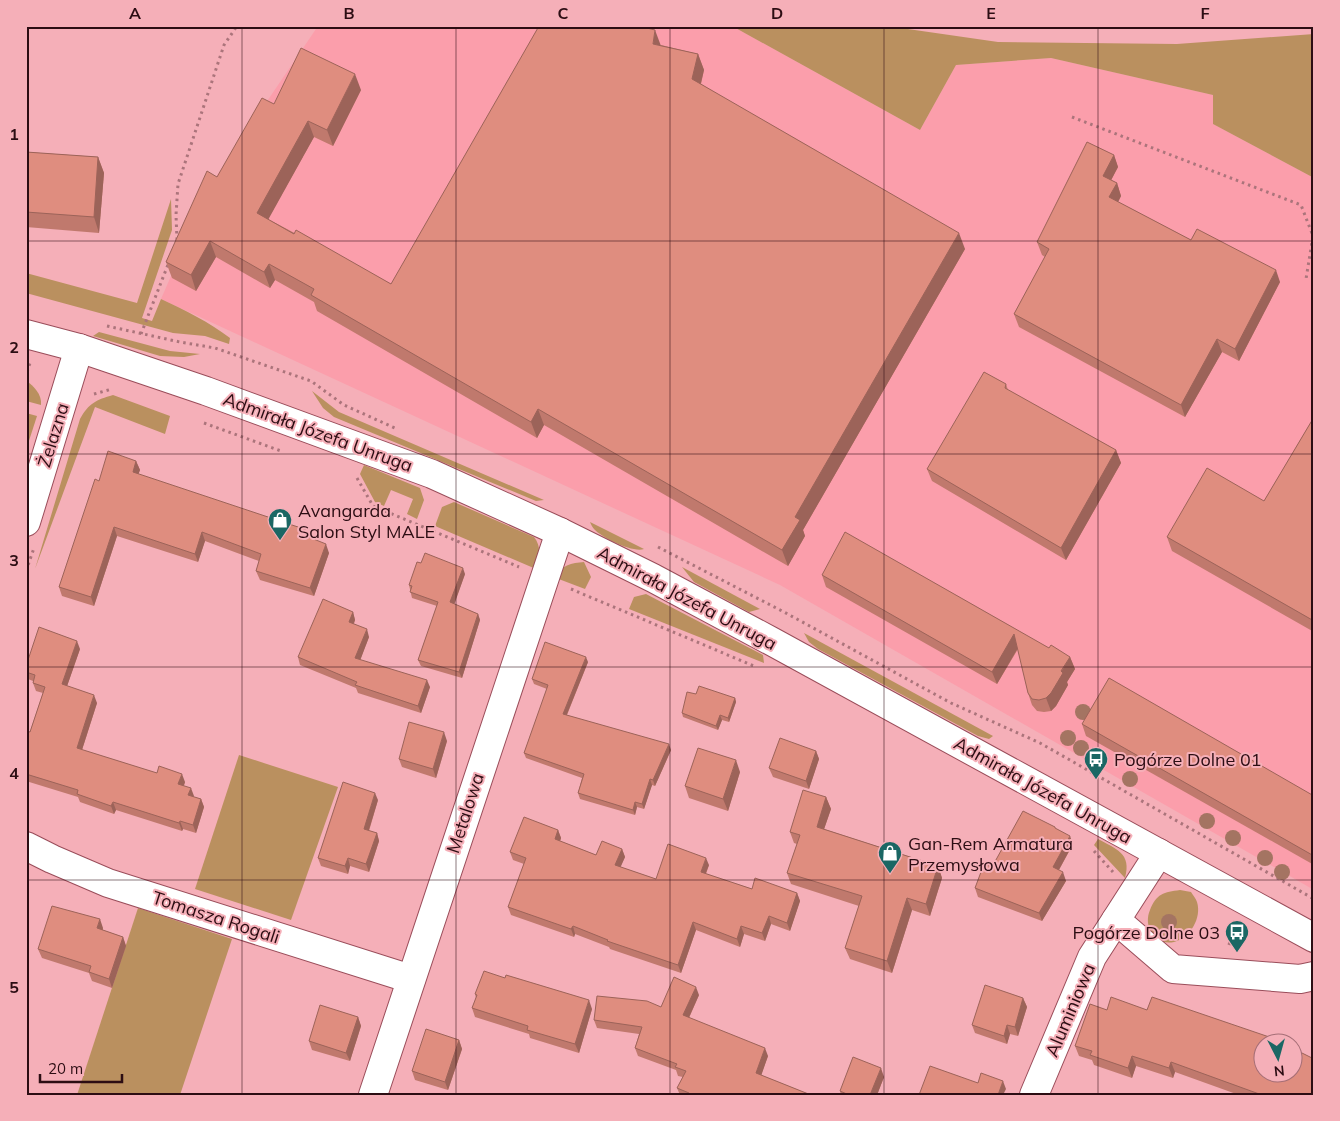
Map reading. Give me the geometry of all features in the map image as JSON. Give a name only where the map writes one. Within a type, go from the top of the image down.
[{"type":"street","name":"Admirała Józefa Unruga","points":[[26,334],[79,348],[206,391],[432,474],[560,532],[661,582],[1314,938]]},
{"type":"street","name":"Żelazna","points":[[29,505],[79,348]]},
{"type":"street","name":"Metalowa","points":[[373,1095],[543,578],[560,532]]},
{"type":"street","name":"Tomasza Rogali","points":[[26,846],[108,883],[410,979]]},
{"type":"street","name":"Aluminiowa","points":[[1034,1095],[1092,958],[1159,853]]},
{"type":"street","points":[[1116,920],[1173,969],[1300,979],[1314,976]]},
{"type":"path","points":[[174,249],[177,240],[178,184],[224,46],[238,26]]},
{"type":"path","points":[[1072,117],[1302,205],[1313,236],[1306,279]]},
{"type":"path","points":[[141,334],[170,257]]},
{"type":"path","points":[[92,394],[113,389]]},
{"type":"path","points":[[203,422],[285,452]]},
{"type":"path","points":[[349,475],[358,478],[373,506],[757,667]]},
{"type":"path","points":[[666,551],[784,612],[951,703],[1040,743],[1314,899]]},
{"type":"path","points":[[1091,846],[1117,878]]},
{"type":"shaded area","points":[[318,26],[732,26],[920,130],[956,65],[1051,58],[1213,95],[1213,124],[1314,178],[1314,890],[780,585],[161,299],[211,184]]},
{"type":"shaded area","points":[[732,26],[887,26],[998,42],[1177,44],[1314,34],[1314,178],[1213,124],[1213,95],[1051,58],[956,65],[920,130]]},
{"type":"shaded area","points":[[171,199],[172,230],[142,318],[152,321],[161,299],[214,327],[230,338],[229,344],[205,336],[173,333],[26,293],[26,273],[137,303]]},
{"type":"shaded area","points":[[99,332],[170,351],[200,354],[184,357],[160,356],[93,336]]},
{"type":"shaded area","points":[[26,380],[39,394],[41,405],[26,401]]},
{"type":"shaded area","points":[[312,391],[339,412],[544,500],[536,501],[334,417],[323,408]]},
{"type":"shaded area","points":[[113,395],[170,416],[165,434],[95,407],[35,569],[80,419],[94,403]]},
{"type":"shaded area","points":[[26,413],[37,416],[26,450]]},
{"type":"shaded area","points":[[364,465],[420,488],[424,500],[417,519],[407,514],[413,499],[391,490],[384,506],[375,502],[360,474]]},
{"type":"shaded area","points":[[454,502],[534,537],[539,548],[536,569],[435,526],[442,507]]},
{"type":"shaded area","points":[[590,522],[644,549],[639,550],[625,547],[610,540],[598,533]]},
{"type":"shaded area","points":[[584,562],[591,577],[585,589],[556,578],[563,567]]},
{"type":"shaded area","points":[[682,567],[760,609],[749,612],[694,582]]},
{"type":"shaded area","points":[[646,594],[763,655],[764,663],[629,609],[634,597]]},
{"type":"shaded area","points":[[804,633],[993,736],[989,739],[978,736],[818,649],[809,642]]},
{"type":"shaded area","points":[[239,755],[338,787],[291,920],[195,889]]},
{"type":"shaded area","points":[[1098,839],[1116,849],[1124,857],[1127,870],[1125,878],[1094,845]]},
{"type":"shaded area","points":[[1180,890],[1191,892],[1196,900],[1198,914],[1196,921],[1190,932],[1180,940],[1174,942],[1161,941],[1152,934],[1149,928],[1148,916],[1150,910],[1155,900],[1161,895]]},
{"type":"shaded area","points":[[138,908],[232,939],[180,1095],[77,1095]]},
{"type":"building","points":[[539,26],[639,26],[655,30],[653,44],[698,54],[692,79],[959,233],[795,517],[800,520],[782,550],[538,409],[531,422],[311,295],[314,289],[269,264],[264,272],[210,241],[191,275],[166,262],[207,171],[217,177],[262,98],[274,104],[301,48],[355,74],[327,130],[308,121],[257,213],[294,234],[296,230],[391,284]]},
{"type":"building","points":[[1087,142],[1114,155],[1103,176],[1117,183],[1109,197],[1191,240],[1197,229],[1276,270],[1235,349],[1217,339],[1181,405],[1014,314],[1049,249],[1037,242]]},
{"type":"building","points":[[26,152],[98,157],[94,217],[26,212]]},
{"type":"building","points":[[984,372],[1006,384],[1005,388],[1116,450],[1061,548],[927,469]]},
{"type":"building","points":[[1314,417],[1314,621],[1167,537],[1207,468],[1264,501]]},
{"type":"building","points":[[108,451],[136,461],[133,472],[307,530],[306,536],[326,544],[310,588],[256,571],[261,554],[202,532],[195,554],[114,527],[91,597],[59,587],[95,479],[99,481]]},
{"type":"building","points":[[845,532],[1049,648],[1051,645],[1070,657],[1051,693],[1046,698],[1039,700],[1032,699],[1028,693],[1014,634],[992,672],[822,575]]},
{"type":"building","points":[[425,553],[463,568],[450,602],[478,614],[459,672],[418,660],[438,602],[410,592],[412,586],[409,585],[417,562],[421,563]]},
{"type":"building","points":[[323,599],[353,612],[349,622],[367,629],[355,658],[427,680],[418,706],[355,685],[357,682],[298,657]]},
{"type":"building","points":[[39,627],[77,641],[62,684],[94,695],[77,748],[157,773],[159,766],[182,774],[178,784],[191,788],[188,795],[201,799],[193,825],[180,821],[179,823],[113,802],[111,806],[77,794],[78,790],[26,774],[26,731],[30,732],[45,687],[33,683],[35,675],[26,672],[26,666]]},
{"type":"building","points":[[545,642],[586,657],[563,714],[669,744],[653,780],[650,779],[642,804],[635,802],[633,810],[578,793],[584,774],[524,753],[548,685],[532,679]]},
{"type":"building","points":[[1109,678],[1314,796],[1314,856],[1082,724]]},
{"type":"building","points":[[699,686],[735,698],[728,718],[720,715],[716,726],[682,713],[687,692],[696,694]]},
{"type":"building","points":[[409,722],[444,732],[433,769],[399,759]]},
{"type":"building","points":[[780,738],[816,751],[806,781],[769,768]]},
{"type":"building","points":[[698,748],[736,760],[723,799],[685,786]]},
{"type":"building","points":[[343,782],[375,793],[364,829],[377,833],[366,864],[348,858],[345,866],[318,858]]},
{"type":"building","points":[[803,790],[826,797],[817,827],[938,866],[926,904],[907,898],[887,961],[845,948],[862,896],[787,873],[800,835],[790,832]]},
{"type":"building","points":[[1023,811],[1070,836],[1053,867],[1063,872],[1039,913],[975,888],[984,864],[992,867]]},
{"type":"building","points":[[524,817],[558,830],[555,839],[596,855],[602,841],[622,849],[615,865],[656,879],[668,844],[706,858],[701,872],[752,889],[755,878],[797,893],[787,923],[769,916],[762,933],[741,926],[737,939],[693,922],[678,965],[607,941],[573,926],[571,929],[508,907],[526,858],[510,852]]},
{"type":"building","points":[[52,906],[100,919],[97,928],[123,937],[109,979],[89,972],[91,966],[38,949]]},
{"type":"building","points":[[484,971],[505,978],[506,975],[589,1000],[575,1044],[527,1030],[528,1026],[472,1008]]},
{"type":"building","points":[[674,977],[696,987],[683,1015],[765,1048],[756,1073],[811,1095],[688,1095],[689,1093],[677,1088],[686,1071],[675,1067],[677,1064],[635,1048],[642,1027],[594,1020],[597,996],[647,1001],[661,1007]]},
{"type":"building","points":[[985,985],[1023,998],[1015,1027],[1007,1025],[1004,1036],[972,1025]]},
{"type":"building","points":[[1111,997],[1147,1010],[1152,997],[1260,1034],[1252,1034],[1252,1084],[1302,1084],[1302,1053],[1314,1059],[1314,1095],[1262,1095],[1171,1062],[1169,1068],[1132,1056],[1128,1068],[1090,1055],[1092,1051],[1075,1046],[1090,1004],[1107,1010]]},
{"type":"building","points":[[320,1005],[358,1017],[346,1053],[309,1041]]},
{"type":"building","points":[[426,1029],[459,1040],[445,1082],[412,1071]]},
{"type":"building","points":[[853,1057],[881,1068],[870,1095],[849,1095],[840,1091]]},
{"type":"building","points":[[930,1066],[978,1083],[981,1073],[1003,1081],[998,1095],[919,1095]]},
{"type":"place","name":"Avangarda Salon Styl MALE","points":[[280,541]]},
{"type":"place","name":"Pogórze Dolne 01","points":[[1096,780]]},
{"type":"place","name":"Gan-Rem Armatura Przemysłowa","points":[[890,874]]},
{"type":"place","name":"Pogórze Dolne 03","points":[[1237,953]]}]
